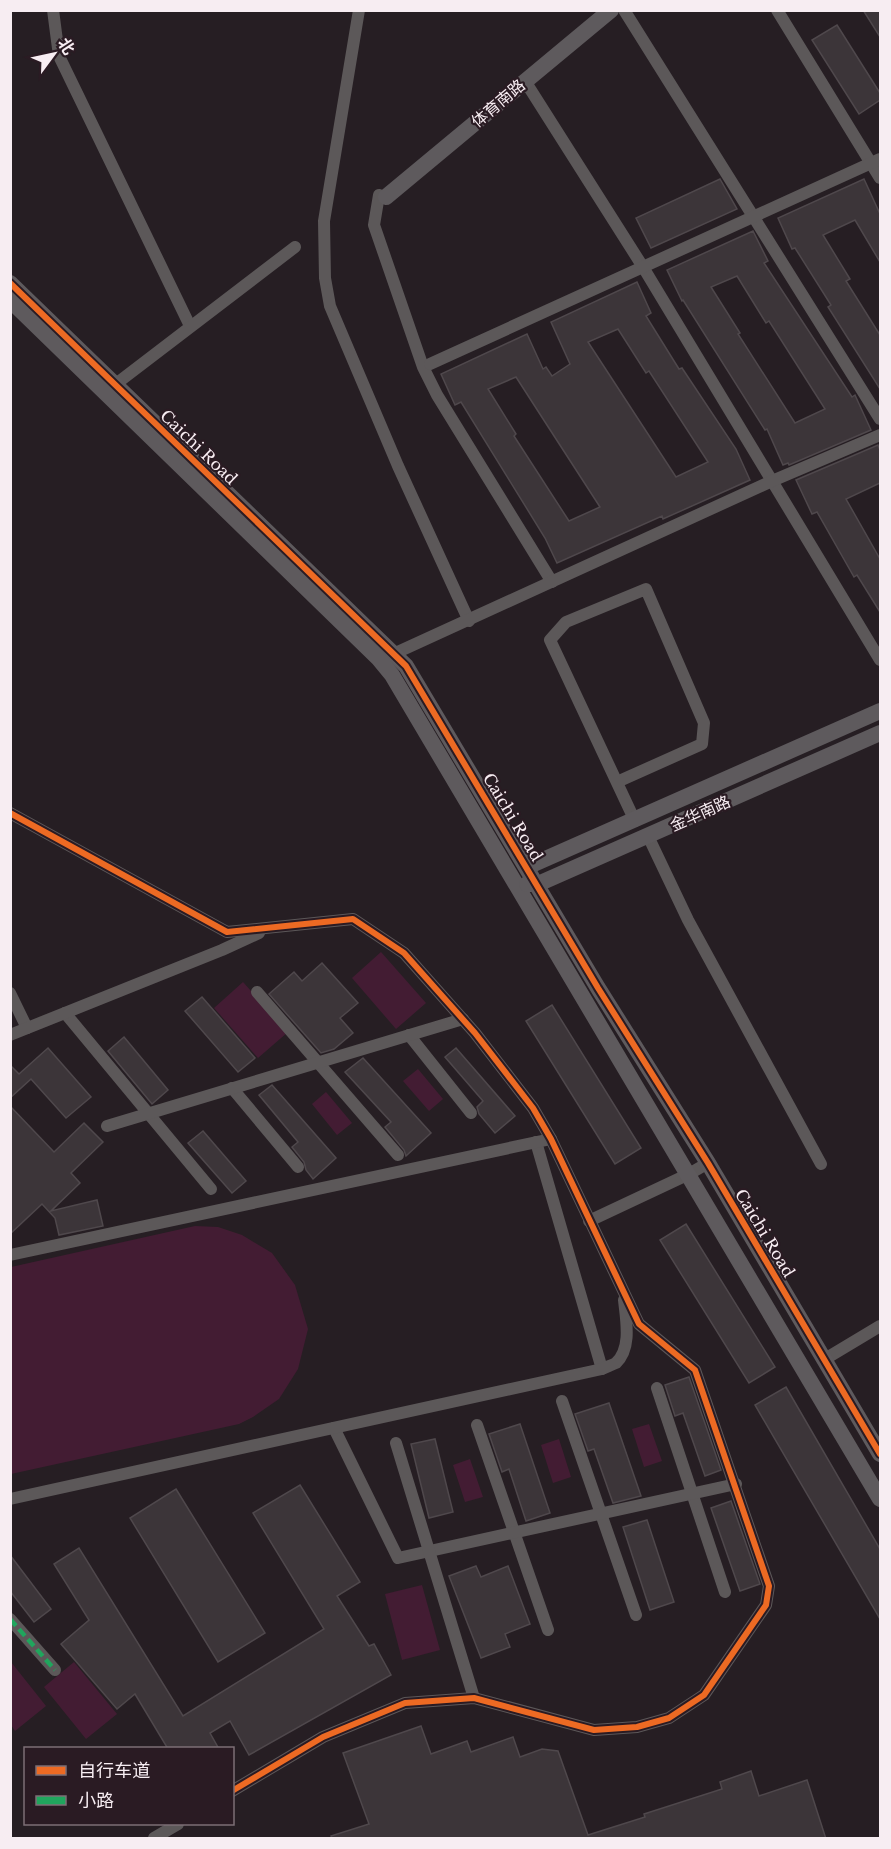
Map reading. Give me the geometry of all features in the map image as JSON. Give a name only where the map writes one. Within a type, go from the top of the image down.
[{"type":"street","points":[[53,10],[59,56],[190,326]]},
{"type":"street","points":[[359,10],[324,221],[325,278],[328,297],[398,466],[469,621]]},
{"type":"street","name":"体育南路","points":[[383,196],[596,10]]},
{"type":"street","name":"体育南路","points":[[383,196],[611,10]]},
{"type":"street","points":[[624,10],[880,419]]},
{"type":"street","points":[[777,10],[876,161],[880,178]]},
{"type":"street","points":[[525,81],[643,267],[880,660]]},
{"type":"street","points":[[430,364],[876,161]]},
{"type":"street","points":[[383,196],[374,225],[423,367],[437,395],[555,580]]},
{"type":"street","points":[[383,196],[381,224],[396,276],[430,364],[442,389],[555,580]]},
{"type":"street","points":[[110,388],[295,247]]},
{"type":"street","name":"Caichi Road","points":[[10,283],[110,388],[386,657],[406,666],[598,988],[708,1164],[880,1454]]},
{"type":"street","name":"Caichi Road","points":[[10,300],[110,388]]},
{"type":"street","points":[[386,657],[772,481],[880,435]]},
{"type":"street","points":[[617,782],[702,744],[704,723],[646,589],[566,621],[550,640],[617,782],[635,820]]},
{"type":"street","name":"Caichi Road","points":[[386,657],[392,675],[880,1499]]},
{"type":"street","name":"金华南路","points":[[527,867],[880,711]]},
{"type":"street","name":"金华南路","points":[[517,884],[538,884],[880,733]]},
{"type":"street","points":[[10,813],[227,932],[353,919],[404,953],[463,1019],[533,1108],[551,1139],[639,1324],[695,1370],[736,1484],[769,1586],[766,1605],[704,1695],[669,1718],[637,1727],[594,1730],[474,1698],[405,1703],[323,1737],[234,1790]]},
{"type":"street","points":[[648,836],[688,920],[821,1164]]},
{"type":"street","points":[[517,884],[527,867]]},
{"type":"street","points":[[10,1035],[222,950],[270,928]]},
{"type":"street","points":[[257,992],[398,1155]]},
{"type":"street","points":[[11,997],[27,1028]]},
{"type":"street","points":[[65,1013],[211,1189]]},
{"type":"street","points":[[107,1126],[463,1019]]},
{"type":"street","points":[[409,1035],[471,1113]]},
{"type":"street","points":[[232,1088],[298,1167]]},
{"type":"street","points":[[10,1256],[551,1139]]},
{"type":"street","points":[[536,1142],[602,1369]]},
{"type":"street","points":[[589,1221],[708,1164]]},
{"type":"street","points":[[10,1499],[602,1369],[615,1363],[625,1349],[626,1325],[623,1290]]},
{"type":"street","points":[[825,1359],[880,1326]]},
{"type":"street","points":[[657,1388],[725,1592]]},
{"type":"street","points":[[562,1401],[636,1615]]},
{"type":"street","points":[[477,1425],[548,1630]]},
{"type":"street","points":[[334,1428],[398,1558],[736,1484]]},
{"type":"street","points":[[396,1443],[474,1698]]},
{"type":"street","points":[[10,1619],[16,1634],[55,1670]]},
{"type":"street","points":[[154,1839],[176,1825]]},
{"type":"shaded area","points":[[381,952],[426,1003],[396,1029],[352,978]]},
{"type":"shaded area","points":[[243,982],[288,1032],[258,1058],[214,1008]]},
{"type":"shaded area","points":[[418,1069],[443,1099],[429,1111],[403,1081]]},
{"type":"shaded area","points":[[326,1092],[352,1123],[337,1135],[312,1104]]},
{"type":"shaded area","points":[[195,1226],[218,1227],[242,1235],[272,1253],[295,1285],[308,1329],[298,1369],[279,1399],[239,1424],[11,1474],[11,1267]]},
{"type":"shaded area","points":[[649,1424],[662,1461],[644,1467],[632,1429]]},
{"type":"shaded area","points":[[559,1439],[571,1477],[553,1483],[541,1445]]},
{"type":"shaded area","points":[[470,1459],[483,1497],[465,1502],[453,1465]]},
{"type":"shaded area","points":[[422,1585],[440,1650],[402,1660],[385,1594]]},
{"type":"shaded area","points":[[11,1662],[46,1706],[15,1731],[11,1725]]},
{"type":"shaded area","points":[[74,1662],[117,1714],[86,1739],[44,1687]]},
{"type":"building","points":[[863,10],[880,10],[880,37]]},
{"type":"building","points":[[837,25],[880,93],[880,100],[859,114],[812,40]]},
{"type":"building","points":[[720,179],[737,209],[651,248],[636,218]]},
{"type":"building","points":[[864,179],[880,214],[880,262],[855,220],[823,235],[850,279],[846,281],[880,335],[880,389],[828,307],[831,305],[795,248],[792,249],[778,218]]},
{"type":"building","points":[[753,231],[768,261],[764,263],[852,397],[855,395],[871,430],[789,465],[788,463],[783,465],[767,429],[765,430],[682,301],[667,270]],"holes":[[[737,276],[766,323],[769,321],[825,409],[795,423],[711,287]]]},
{"type":"building","points":[[637,282],[651,313],[646,316],[679,369],[682,368],[736,449],[750,480],[557,563],[545,538],[461,402],[455,405],[441,374],[527,334],[543,369],[546,367],[552,376],[570,364],[551,322]],"holes":[[[618,329],[646,373],[649,371],[708,462],[676,477],[588,342]],[[516,377],[545,422],[600,507],[569,521],[514,436],[516,434],[488,389]]]},
{"type":"building","points":[[878,445],[880,483],[846,499],[880,559],[880,612],[857,575],[854,577],[817,512],[812,514],[796,480]]},
{"type":"building","points":[[322,963],[358,1003],[340,1018],[353,1033],[334,1049],[321,1053],[269,994],[294,972],[302,981]]},
{"type":"building","points":[[202,997],[255,1058],[238,1072],[185,1011]]},
{"type":"building","points":[[552,1005],[641,1148],[615,1164],[526,1021]]},
{"type":"building","points":[[124,1037],[168,1090],[152,1104],[108,1051]]},
{"type":"building","points":[[48,1048],[91,1097],[66,1118],[31,1079],[10,1098],[10,1065],[19,1074]]},
{"type":"building","points":[[456,1048],[515,1116],[495,1133],[479,1114],[477,1107],[483,1101],[445,1057]]},
{"type":"building","points":[[363,1058],[431,1133],[406,1156],[404,1150],[385,1127],[391,1122],[345,1072]]},
{"type":"building","points":[[272,1085],[336,1158],[313,1179],[306,1170],[304,1162],[292,1147],[298,1142],[259,1095]]},
{"type":"building","points":[[10,1106],[54,1152],[84,1123],[103,1142],[71,1173],[80,1183],[51,1211],[97,1200],[103,1226],[59,1235],[55,1218],[42,1204],[10,1234]]},
{"type":"building","points":[[203,1131],[246,1181],[232,1193],[188,1143]]},
{"type":"building","points":[[686,1224],[775,1367],[749,1383],[660,1240]]},
{"type":"building","points":[[689,1377],[721,1470],[705,1476],[683,1413],[675,1416],[665,1385]]},
{"type":"building","points":[[786,1387],[880,1549],[880,1619],[755,1405]]},
{"type":"building","points":[[609,1403],[641,1496],[613,1503],[594,1449],[588,1451],[575,1414]]},
{"type":"building","points":[[520,1424],[550,1513],[526,1521],[509,1469],[502,1472],[489,1434]]},
{"type":"building","points":[[435,1439],[453,1512],[429,1518],[411,1444]]},
{"type":"building","points":[[300,1485],[360,1582],[337,1596],[369,1646],[374,1644],[391,1675],[249,1755],[230,1721],[210,1733],[218,1747],[167,1747],[135,1694],[117,1709],[61,1644],[89,1620],[54,1564],[79,1548],[183,1716],[324,1629],[253,1513]]},
{"type":"building","points":[[176,1489],[265,1633],[218,1662],[130,1518]]},
{"type":"building","points":[[731,1501],[760,1584],[740,1591],[711,1508]]},
{"type":"building","points":[[647,1520],[674,1602],[650,1610],[623,1527]]},
{"type":"building","points":[[10,1555],[51,1609],[34,1622],[10,1591]]},
{"type":"building","points":[[476,1566],[481,1577],[508,1566],[530,1624],[505,1634],[510,1647],[481,1658],[449,1576]]},
{"type":"building","points":[[421,1726],[431,1754],[467,1741],[471,1752],[513,1737],[520,1757],[542,1749],[558,1751],[588,1835],[722,1789],[720,1782],[751,1771],[759,1796],[807,1780],[826,1839],[332,1839],[331,1836],[369,1824],[343,1753]]},
{"type":"marked path","points":[[10,1619],[55,1670]]},
{"type":"cycle path","points":[[10,283],[406,666],[598,988],[708,1163],[880,1454]]},
{"type":"cycle path","points":[[10,813],[227,932],[353,919],[404,953],[475,1033],[533,1108],[551,1139],[639,1324],[695,1370],[769,1586],[766,1605],[704,1695],[669,1718],[637,1727],[594,1730],[474,1698],[405,1703],[323,1737],[234,1790]]}]
